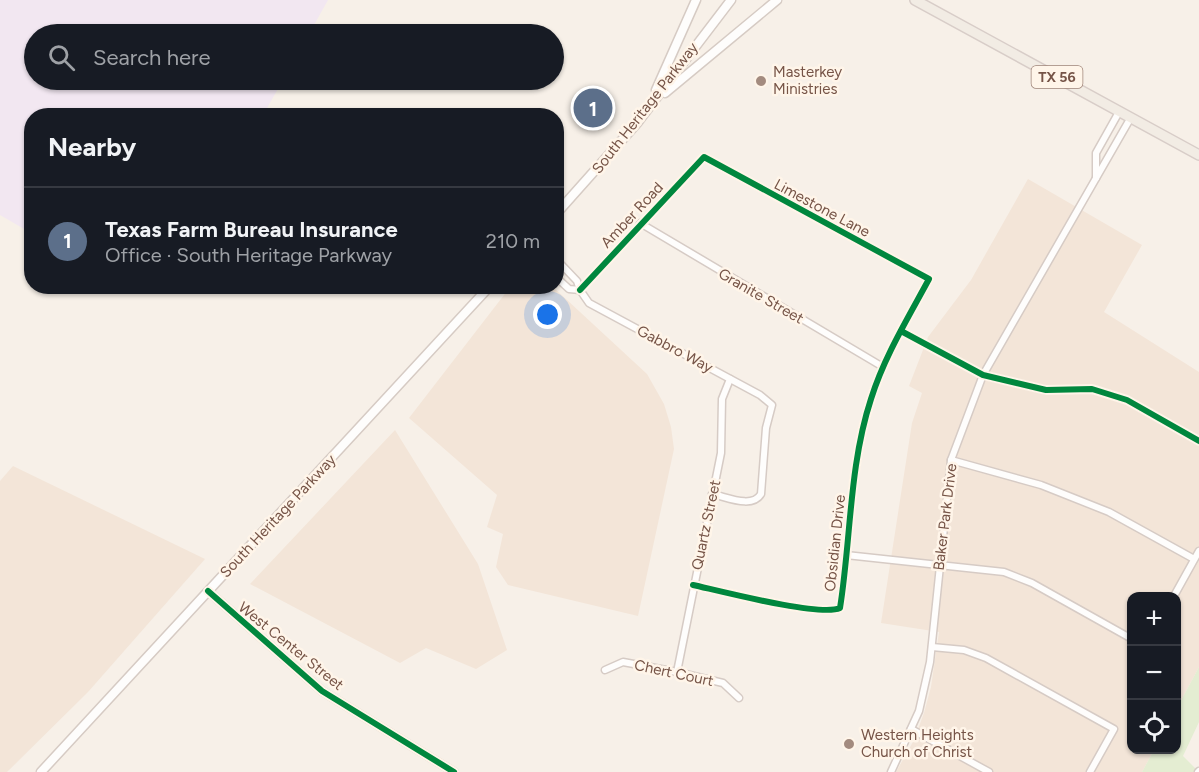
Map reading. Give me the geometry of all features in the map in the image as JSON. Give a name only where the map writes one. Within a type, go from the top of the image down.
[{"type":"main road","points":[[638,122],[663,78],[696,0]]},
{"type":"main road","name":"South Heritage Parkway","points":[[564,205],[638,122],[731,0]]},
{"type":"main road","points":[[638,122],[688,72],[777,0]]},
{"type":"main road","name":"TX 56","points":[[915,0],[1130,119],[1199,154]]},
{"type":"main road","name":"South Heritage Parkway","points":[[41,772],[483,294]]},
{"type":"street","points":[[1096,179],[1096,153],[1119,112]]},
{"type":"street","name":"Baker Park Drive","points":[[891,772],[919,711],[932,647],[951,460],[983,375],[1130,119]]},
{"type":"street","name":"Amber Road","points":[[580,290],[640,223],[704,157]]},
{"type":"street","name":"Limestone Lane","points":[[704,157],[929,279]]},
{"type":"street","name":"Granite Street","points":[[640,223],[883,367]]},
{"type":"street","name":"Gabbro Way","points":[[564,267],[578,281],[580,290],[589,303],[760,395],[772,405],[766,428],[761,494],[758,500],[750,503],[712,494]]},
{"type":"street","name":"Obsidian Drive","points":[[693,585],[797,607],[834,611],[840,608],[863,431],[883,367],[929,279]]},
{"type":"street","name":"Gabbro Way","points":[[564,284],[569,289],[580,290]]},
{"type":"street","points":[[902,331],[983,375],[1046,390],[1092,389],[1127,400],[1199,441]]},
{"type":"street","name":"Quartz Street","points":[[677,672],[721,453],[722,399],[730,379]]},
{"type":"street","points":[[951,460],[1041,485],[1109,512],[1194,558]]},
{"type":"street","points":[[1177,592],[1199,550]]},
{"type":"street","points":[[846,555],[1004,572],[1032,583],[1127,637]]},
{"type":"street","name":"West Center Street","points":[[208,591],[322,691],[454,772]]},
{"type":"street","points":[[932,647],[964,650],[980,655],[1113,729],[1090,772]]},
{"type":"street","name":"Chert Court","points":[[605,670],[623,662],[677,672],[723,683],[739,698]]},
{"type":"street","points":[[911,729],[989,772]]},
{"type":"shaded area","points":[[0,0],[328,0],[315,24],[24,24],[24,90],[277,90],[267,108],[24,108],[24,229],[0,215]]},
{"type":"shaded area","points":[[1028,179],[1142,245],[1104,312],[1199,372],[1199,667],[1181,701],[1181,592],[1127,592],[1127,754],[1152,754],[1142,772],[896,772],[914,740],[924,713],[931,687],[939,632],[881,623],[912,423],[922,393],[909,386],[928,337],[971,280]]},
{"type":"shaded area","points":[[505,294],[561,294],[647,374],[664,404],[671,427],[674,449],[638,616],[508,585],[496,567],[503,534],[487,527],[497,495],[409,418]]},
{"type":"shaded area","points":[[395,430],[478,564],[507,650],[476,669],[426,648],[400,663],[250,584]]},
{"type":"shaded area","points":[[13,466],[205,559],[88,692],[7,772],[0,772],[0,481]]},
{"type":"green space","points":[[1199,667],[1199,722],[1183,756],[1199,772],[1142,772],[1152,754],[1181,754],[1181,701]]},
{"type":"cycle path","points":[[580,290],[704,157],[929,279],[883,368],[864,424],[854,476],[840,608],[829,610],[792,606],[693,585]]},
{"type":"cycle path","points":[[901,331],[983,375],[1046,390],[1092,389],[1127,400],[1199,441]]},
{"type":"cycle path","points":[[208,591],[322,691],[454,772]]},
{"type":"place","name":"Masterkey Ministries","points":[[761,81]]},
{"type":"place","name":"Texas Farm Bureau Insurance","points":[[593,108]]},
{"type":"place","name":"Western Heights Church of Christ","points":[[849,744]]}]
